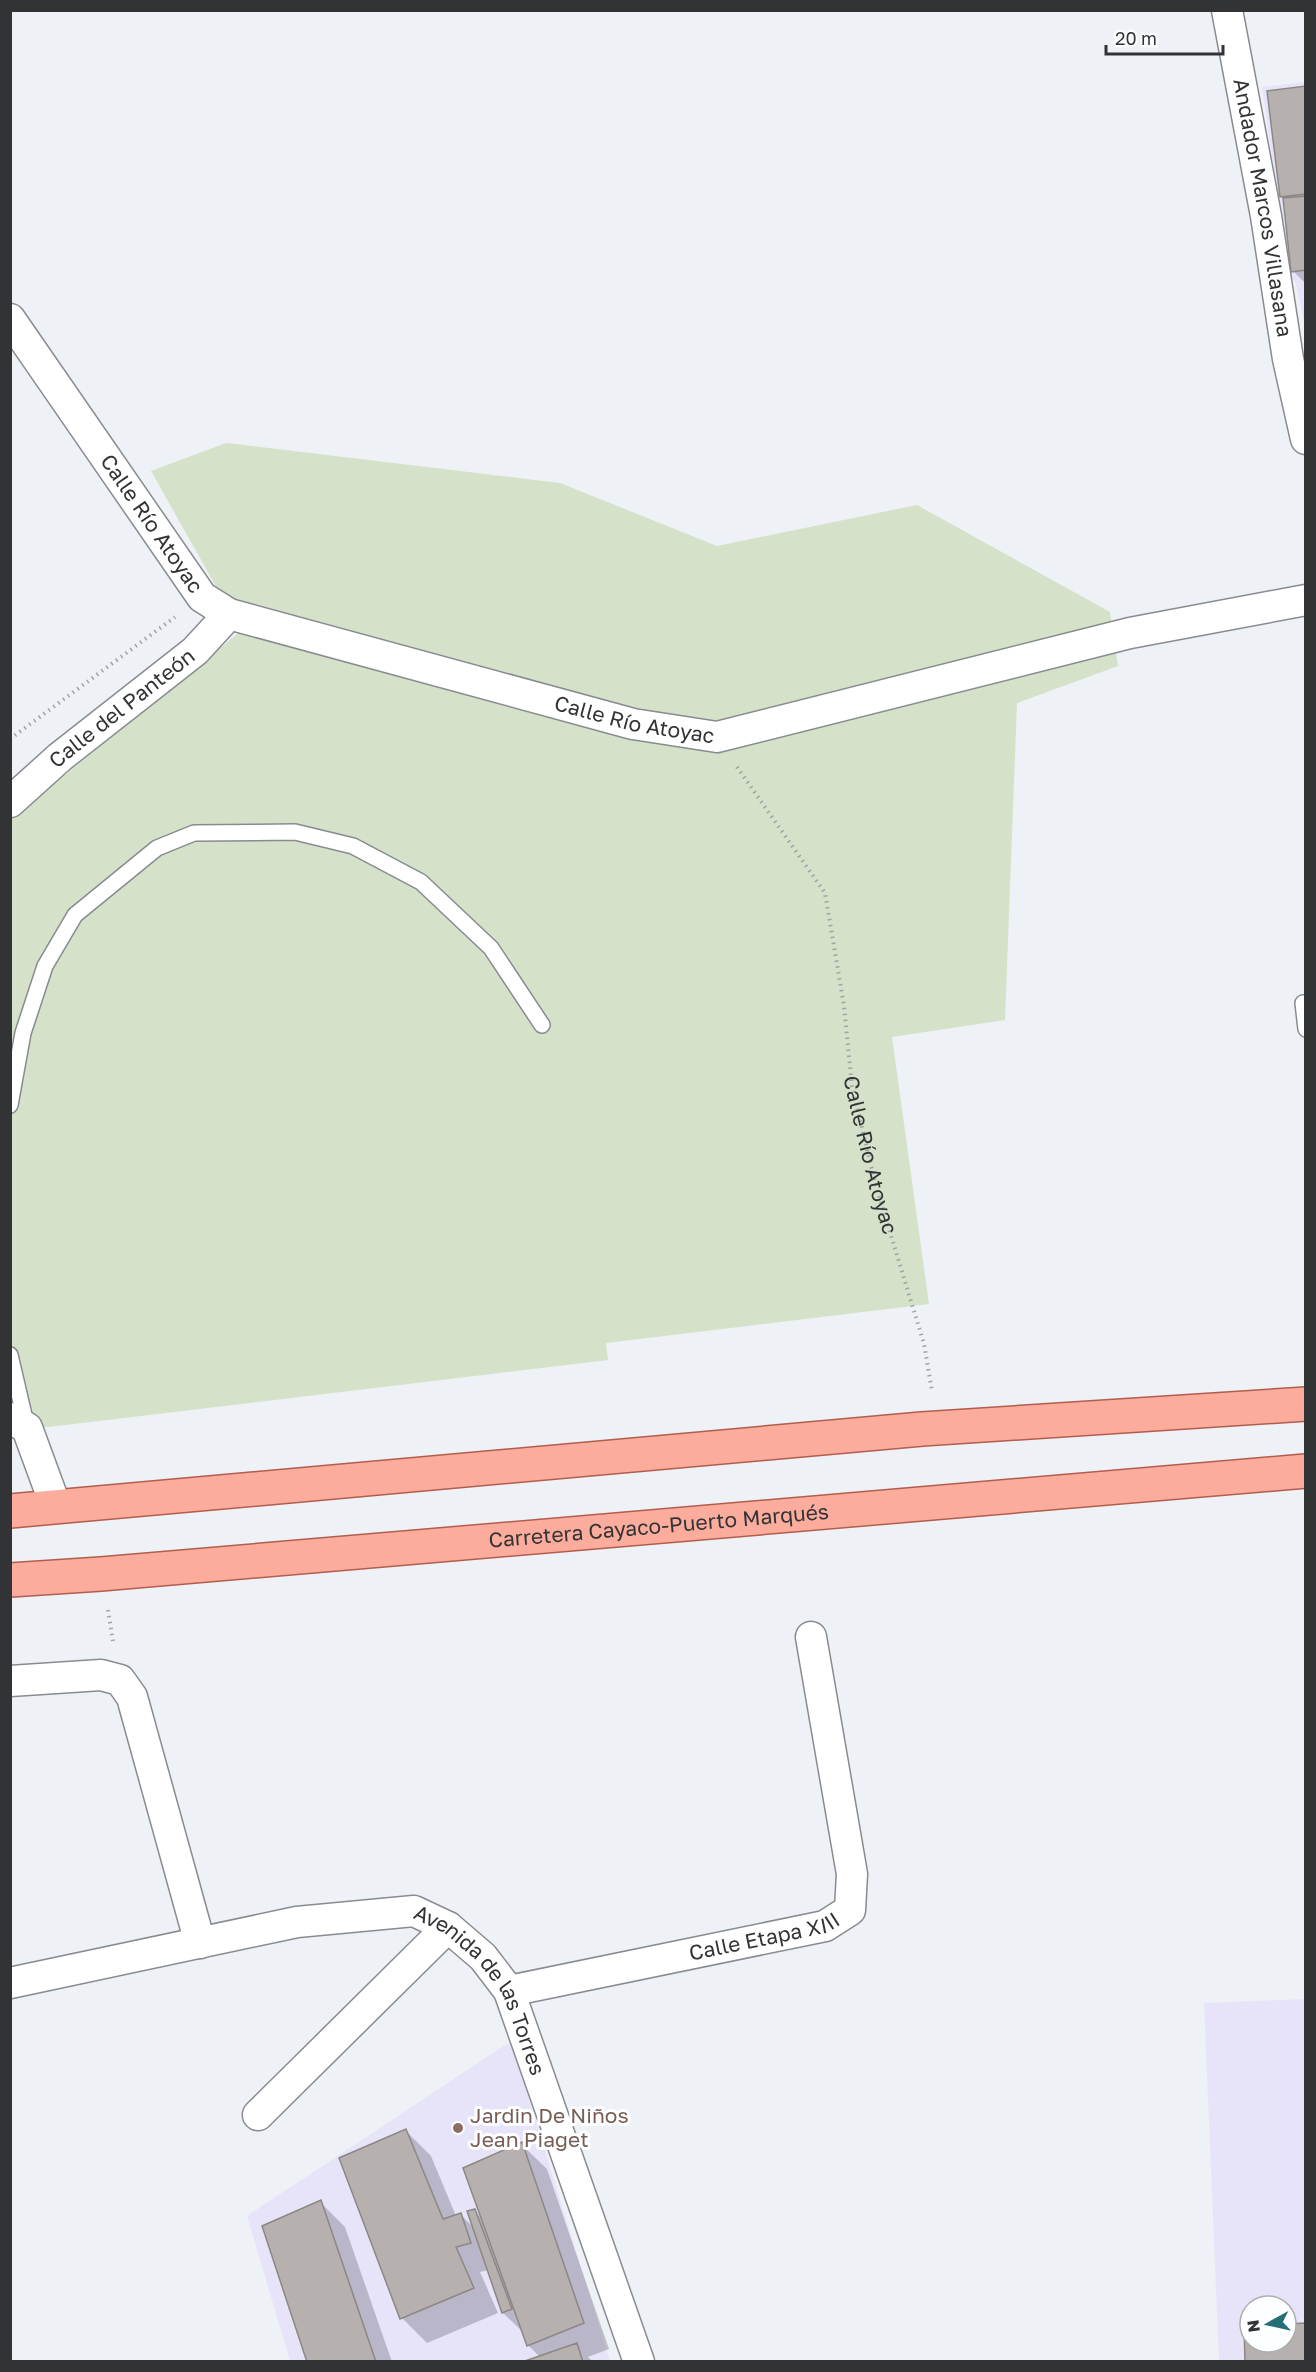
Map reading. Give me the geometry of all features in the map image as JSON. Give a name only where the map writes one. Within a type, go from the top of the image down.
[{"type":"main road","points":[[10,1511],[922,1429],[1305,1404]]},
{"type":"main road","name":"Carretera Cayaco-Puerto Marqués","points":[[10,1580],[1305,1471]]},
{"type":"street","name":"Andador Marcos Villasana","points":[[1227,10],[1266,216],[1288,359],[1305,439]]},
{"type":"street","name":"Calle Río Atoyac","points":[[10,319],[202,597],[229,614],[633,724],[717,737]]},
{"type":"street","points":[[717,737],[1130,633],[1305,600]]},
{"type":"street","name":"Calle del Panteón","points":[[10,802],[60,757],[195,651],[229,614]]},
{"type":"street","points":[[19,1423],[56,1507]]},
{"type":"street","name":"Calle Etapa XIII","points":[[509,1991],[825,1926],[849,1910],[852,1874],[811,1637]]},
{"type":"street","points":[[10,1681],[101,1675],[120,1680],[132,1697],[200,1943]]},
{"type":"street","name":"Avenida de las Torres","points":[[10,1983],[297,1922],[414,1911],[448,1928],[483,1957],[509,1991],[639,2361]]},
{"type":"street","points":[[258,2115],[448,1928]]},
{"type":"lane","points":[[10,1104],[24,1033],[45,966],[75,915],[157,848],[194,832],[295,832],[352,846],[421,882],[491,948],[542,1025]]},
{"type":"lane","points":[[1305,1003],[1303,1003],[1305,1029]]},
{"type":"lane","points":[[10,1355],[19,1423]]},
{"type":"path","points":[[10,739],[202,597]]},
{"type":"path","name":"Calle Río Atoyac","points":[[717,737],[825,893],[844,1006],[852,1086],[876,1186],[924,1344],[933,1399],[922,1429]]},
{"type":"path","points":[[101,1574],[120,1680]]},
{"type":"shaded area","points":[[1305,82],[1305,328],[1296,283],[1288,273],[1262,87]]},
{"type":"shaded area","points":[[1305,1999],[1305,2361],[1219,2361],[1204,2003]]},
{"type":"shaded area","name":"Jardin De Niños Jean Piaget","points":[[511,2041],[610,2361],[290,2361],[247,2216]]},
{"type":"green space","points":[[226,443],[560,483],[717,546],[917,505],[1110,612],[1118,666],[1017,703],[1005,1020],[892,1037],[929,1304],[606,1343],[608,1360],[40,1428],[10,1401],[10,820],[241,631],[151,471]]},
{"type":"building","points":[[1306,86],[1306,194],[1280,197],[1267,91]]},
{"type":"building","points":[[1306,196],[1306,270],[1291,272],[1283,198]]},
{"type":"building","points":[[406,2129],[443,2219],[461,2213],[471,2243],[456,2247],[474,2288],[400,2319],[339,2158]]},
{"type":"building","points":[[522,2142],[584,2323],[527,2346],[463,2168]]},
{"type":"building","points":[[321,2200],[376,2362],[307,2362],[262,2226]]},
{"type":"building","points":[[475,2209],[512,2309],[502,2313],[467,2211]]},
{"type":"building","points":[[1298,2323],[1306,2323],[1306,2362],[1245,2362],[1245,2354],[1298,2354]]},
{"type":"building","points":[[577,2343],[583,2362],[522,2362]]},
{"type":"place","name":"Jardin De Niños Jean Piaget","points":[[458,2128]]}]
